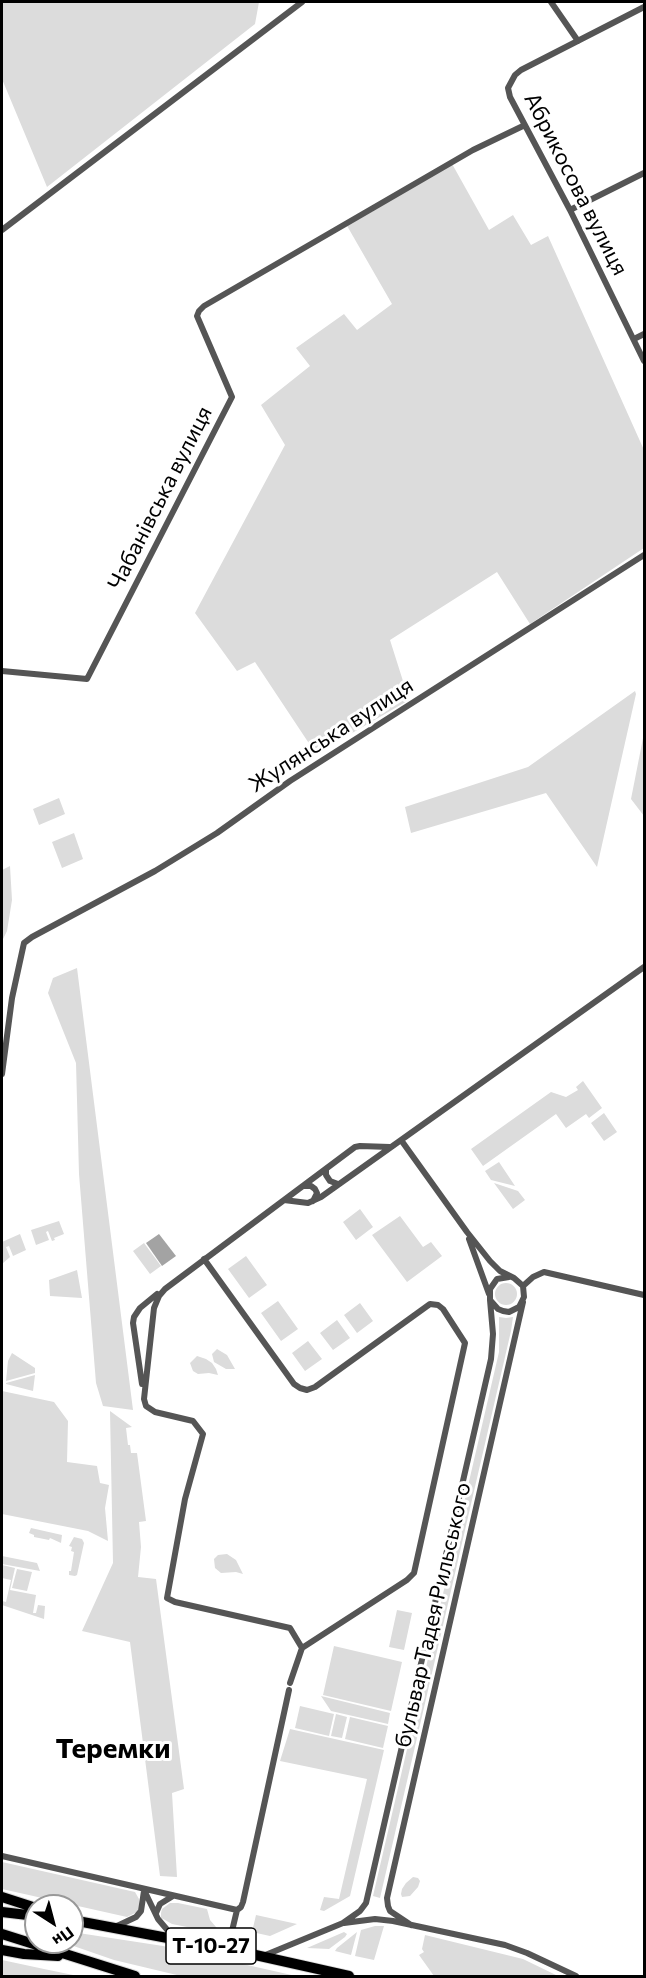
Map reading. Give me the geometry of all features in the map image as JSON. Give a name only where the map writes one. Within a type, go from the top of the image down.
[{"type":"highway","points":[[2,1897],[24,1904]]},
{"type":"highway","points":[[2,1912],[24,1915]]},
{"type":"highway","name":"Т-10-27","points":[[84,1922],[176,1939],[349,1977]]},
{"type":"highway","name":"Т-10-27","points":[[2,1934],[135,1977]]},
{"type":"highway","points":[[2,1950],[24,1954],[76,1957]]},
{"type":"street","points":[[2,230],[302,2]]},
{"type":"street","points":[[551,2],[578,41],[645,8]]},
{"type":"street","name":"Абрикосова вулиця","points":[[578,41],[515,75],[508,88],[510,98],[570,210],[645,360]]},
{"type":"street","name":"Чабанівська вулиця","points":[[2,671],[87,679],[232,397],[197,316],[199,311],[465,154],[525,125]]},
{"type":"street","points":[[570,210],[645,173]]},
{"type":"street","points":[[634,339],[645,334]]},
{"type":"street","name":"Жулянська вулиця","points":[[2,1074],[12,998],[24,943],[32,936],[155,871],[208,839],[290,781],[645,555]]},
{"type":"street","points":[[284,1200],[302,1203],[312,1201],[645,967]]},
{"type":"street","name":"бульвар Тадея Рильського","points":[[401,1140],[467,1232],[495,1266],[508,1276]]},
{"type":"street","points":[[302,1648],[290,1628],[175,1602],[167,1598],[185,1499],[203,1434],[193,1421],[155,1412],[146,1406],[133,1331],[134,1317],[140,1308],[204,1259],[356,1148],[362,1146],[390,1147]]},
{"type":"street","points":[[362,1146],[369,1150],[370,1161]]},
{"type":"street","points":[[326,1168],[326,1175],[330,1181],[338,1184]]},
{"type":"street","points":[[302,1186],[311,1186],[315,1189],[316,1197],[312,1201]]},
{"type":"street","name":"бульвар Тадея Рильського","points":[[343,1923],[360,1911],[368,1897],[491,1359],[493,1334],[490,1297],[467,1232]]},
{"type":"street","points":[[204,1259],[293,1383],[300,1388],[307,1390],[315,1387],[430,1304],[438,1305],[443,1310],[466,1345],[415,1569],[407,1580],[302,1648],[290,1686],[243,1902],[237,1910],[232,1931],[219,1948]]},
{"type":"street","points":[[523,1286],[533,1277],[544,1272],[645,1294]]},
{"type":"street","points":[[503,1277],[514,1278],[523,1286],[525,1297],[514,1310],[506,1312],[498,1309],[490,1297],[493,1283],[503,1277]]},
{"type":"street","points":[[143,1394],[154,1308],[165,1289]]},
{"type":"street","name":"бульвар Тадея Рильського","points":[[411,1925],[390,1911],[387,1898],[523,1302]]},
{"type":"street","points":[[2,1856],[237,1910]]},
{"type":"street","points":[[144,1890],[165,1929],[176,1939]]},
{"type":"street","points":[[114,1928],[136,1917],[141,1911],[144,1890]]},
{"type":"street","points":[[156,1914],[160,1905],[174,1896]]},
{"type":"street","points":[[262,1957],[343,1923],[383,1920],[505,1946],[538,1958],[576,1977]]},
{"type":"shaded area","points":[[2,2],[259,2],[255,24],[47,187],[2,79]]},
{"type":"shaded area","points":[[451,162],[489,230],[513,215],[531,245],[548,236],[644,450],[644,548],[530,624],[497,572],[390,640],[409,700],[316,754],[255,662],[237,671],[195,613],[285,445],[261,405],[310,366],[296,348],[344,314],[357,330],[392,304],[346,224]]},
{"type":"shaded area","points":[[635,691],[597,867],[546,793],[411,833],[405,807],[528,767]]},
{"type":"shaded area","points":[[644,733],[644,816],[631,799]]},
{"type":"shaded area","points":[[59,798],[65,814],[39,825],[33,809]]},
{"type":"shaded area","points":[[74,833],[83,859],[62,868],[52,842]]},
{"type":"shaded area","points":[[10,866],[12,900],[7,931],[2,941],[2,870]]},
{"type":"shaded area","points":[[77,968],[133,1410],[103,1406],[96,1383],[79,1174],[76,1063],[48,993],[53,978]]},
{"type":"shaded area","points":[[583,1081],[602,1108],[589,1118],[586,1114],[566,1128],[556,1114],[483,1166],[471,1149],[551,1092],[566,1097],[578,1090],[576,1087]]},
{"type":"shaded area","points":[[604,1113],[617,1132],[604,1141],[591,1123]]},
{"type":"shaded area","points":[[499,1162],[515,1186],[491,1180],[485,1171]]},
{"type":"shaded area","points":[[494,1183],[518,1191],[525,1200],[513,1209]]},
{"type":"shaded area","points":[[360,1209],[373,1227],[356,1240],[343,1222]]},
{"type":"shaded area","points":[[400,1216],[423,1247],[431,1242],[442,1256],[407,1282],[372,1235]]},
{"type":"shaded area","points":[[59,1221],[64,1234],[52,1241],[48,1231],[46,1232],[49,1240],[36,1245],[31,1230]]},
{"type":"shaded area","points":[[20,1234],[26,1250],[13,1256],[9,1246],[6,1247],[10,1257],[2,1264],[2,1242]]},
{"type":"shaded area","points":[[159,1234],[176,1256],[162,1266],[146,1243]]},
{"type":"shaded area","points":[[144,1243],[161,1266],[150,1274],[133,1251]]},
{"type":"shaded area","points":[[246,1256],[267,1285],[249,1298],[228,1269]]},
{"type":"shaded area","points":[[77,1270],[82,1298],[50,1296],[49,1280]]},
{"type":"shaded area","points":[[502,1283],[510,1283],[517,1290],[517,1298],[510,1305],[502,1305],[495,1298],[495,1290]]},
{"type":"shaded area","points":[[278,1301],[298,1329],[281,1341],[261,1313]]},
{"type":"shaded area","points":[[360,1303],[373,1321],[357,1333],[344,1315]]},
{"type":"shaded area","points":[[499,1317],[513,1317],[511,1331],[380,1898],[373,1896],[499,1352]]},
{"type":"shaded area","points":[[337,1320],[350,1338],[333,1350],[320,1333]]},
{"type":"shaded area","points":[[308,1341],[322,1359],[305,1371],[292,1353]]},
{"type":"shaded area","points":[[217,1349],[227,1355],[235,1369],[226,1369],[214,1362],[212,1354]]},
{"type":"shaded area","points":[[12,1353],[35,1368],[35,1373],[6,1381],[8,1361]]},
{"type":"shaded area","points":[[197,1356],[212,1363],[218,1375],[198,1374],[193,1371],[190,1363]]},
{"type":"shaded area","points":[[35,1375],[33,1391],[6,1384],[6,1383]]},
{"type":"shaded area","points":[[2,1391],[54,1402],[68,1421],[67,1462],[97,1466],[100,1483],[109,1485],[105,1508],[108,1541],[88,1531],[2,1514]]},
{"type":"shaded area","points":[[110,1411],[132,1427],[126,1428],[128,1445],[130,1445],[131,1453],[137,1453],[146,1521],[139,1522],[141,1547],[138,1577],[156,1579],[184,1789],[172,1793],[177,1877],[160,1876],[130,1642],[82,1631],[113,1563]]},
{"type":"shaded area","points":[[31,1528],[62,1535],[61,1543],[50,1538],[49,1540],[34,1537],[29,1533]]},
{"type":"shaded area","points":[[74,1537],[82,1539],[84,1543],[75,1576],[69,1575],[74,1552],[69,1546]]},
{"type":"shaded area","points":[[227,1554],[236,1560],[243,1574],[221,1573],[215,1568],[214,1559],[218,1555]]},
{"type":"shaded area","points":[[2,1556],[37,1563],[40,1571],[2,1564]]},
{"type":"shaded area","points":[[2,1565],[15,1568],[10,1590],[36,1595],[33,1613],[36,1613],[38,1605],[45,1606],[44,1619],[2,1605],[2,1601],[6,1602],[11,1580],[2,1578]]},
{"type":"shaded area","points":[[17,1569],[32,1572],[27,1591],[12,1588]]},
{"type":"shaded area","points":[[397,1610],[412,1613],[404,1650],[389,1647]]},
{"type":"shaded area","points":[[334,1646],[402,1662],[391,1711],[323,1695]]},
{"type":"shaded area","points":[[321,1696],[390,1713],[388,1724],[331,1711]]},
{"type":"shaded area","points":[[300,1706],[334,1714],[329,1736],[295,1728]]},
{"type":"shaded area","points":[[336,1714],[347,1717],[342,1738],[331,1736]]},
{"type":"shaded area","points":[[350,1717],[388,1726],[383,1748],[345,1739]]},
{"type":"shaded area","points":[[290,1729],[384,1750],[350,1896],[324,1911],[320,1910],[324,1897],[339,1899],[367,1779],[280,1761]]},
{"type":"shaded area","points":[[2,1862],[135,1892],[140,1907],[137,1912],[127,1917],[84,1907],[84,1894],[24,1894],[2,1889]]},
{"type":"shaded area","points":[[413,1877],[420,1881],[418,1887],[410,1896],[402,1897],[402,1889]]},
{"type":"shaded area","points":[[170,1903],[207,1909],[210,1920],[222,1934],[172,1924],[161,1918],[162,1909]]},
{"type":"shaded area","points":[[256,1915],[297,1924],[270,1936],[252,1932]]},
{"type":"shaded area","points":[[384,1926],[374,1960],[355,1956],[361,1930]]},
{"type":"shaded area","points":[[344,1932],[347,1934],[345,1937],[329,1949],[307,1948]]},
{"type":"shaded area","points":[[357,1932],[351,1955],[335,1951],[337,1948]]},
{"type":"shaded area","points":[[84,1934],[163,1946],[296,1976],[181,1976],[114,1960],[84,1950]]},
{"type":"shaded area","points":[[425,1935],[523,1959],[558,1976],[434,1976],[419,1955],[424,1952],[422,1949]]},
{"type":"shaded area","points":[[2,1960],[44,1969],[78,1976],[2,1976]]},
{"type":"district","name":"Теремки","points":[[113,1749]]}]
